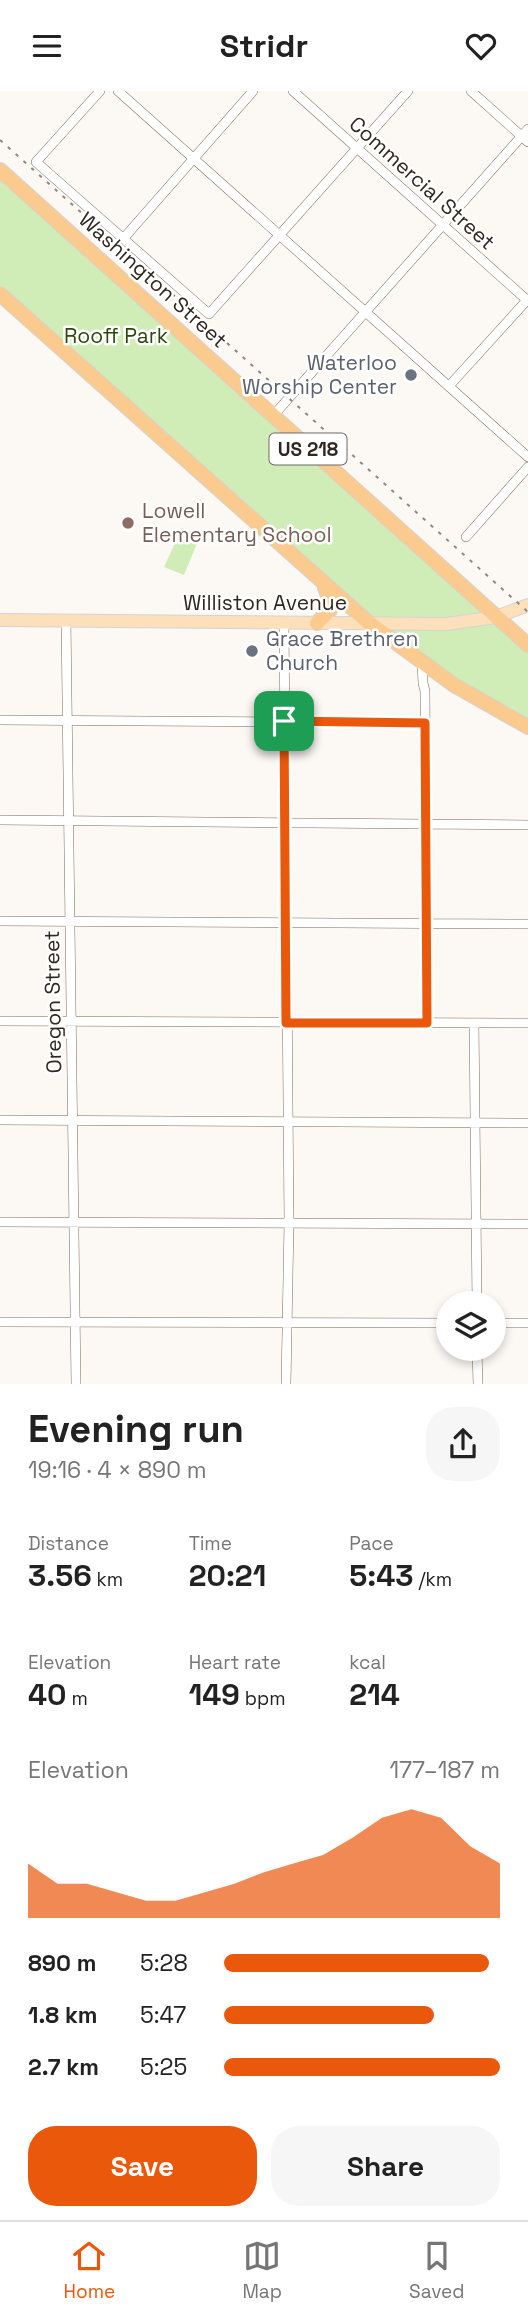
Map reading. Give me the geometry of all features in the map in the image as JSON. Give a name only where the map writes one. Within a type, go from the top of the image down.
[{"type":"highway","name":"Washington Street","points":[[0,170],[528,645]]},
{"type":"highway","points":[[0,294],[369,623],[440,676],[528,727]]},
{"type":"highway","points":[[317,623],[327,615],[331,607],[323,584]]},
{"type":"main road","name":"Williston Avenue","points":[[0,620],[458,623],[496,617],[528,605]]},
{"type":"street","points":[[100,91],[36,162],[209,314],[408,91]]},
{"type":"street","points":[[118,91],[528,457]]},
{"type":"street","points":[[123,239],[253,91]]},
{"type":"street","name":"Commercial Street","points":[[293,91],[528,300]]},
{"type":"street","points":[[272,417],[526,136],[471,91]]},
{"type":"street","points":[[449,386],[528,300]]},
{"type":"street","points":[[466,537],[528,467]]},
{"type":"street","name":"Oregon Street","points":[[66,621],[76,1384]]},
{"type":"street","points":[[284,623],[289,1223],[286,1384]]},
{"type":"street","points":[[422,663],[422,683],[425,691],[427,1023]]},
{"type":"street","points":[[425,691],[428,685],[440,676]]},
{"type":"street","points":[[0,720],[425,723]]},
{"type":"street","points":[[0,820],[528,825]]},
{"type":"street","points":[[0,921],[528,924]]},
{"type":"street","points":[[0,1021],[528,1023]]},
{"type":"street","points":[[474,1023],[477,1291]]},
{"type":"street","points":[[0,1121],[528,1123]]},
{"type":"street","points":[[0,1221],[528,1224]]},
{"type":"street","points":[[0,1322],[436,1323]]},
{"type":"street","points":[[506,1323],[528,1323]]},
{"type":"street","points":[[477,1361],[478,1384]]},
{"type":"green space","name":"Rooff Park","points":[[0,170],[528,642],[528,728],[406,651],[0,294]]},
{"type":"green space","points":[[182,528],[200,536],[184,575],[164,567]]},
{"type":"railway","points":[[0,140],[528,612]]},
{"type":"place","name":"Waterloo Worship Center","points":[[411,375]]},
{"type":"place","name":"Lowell Elementary School","points":[[128,523]]},
{"type":"place","name":"Grace Brethren Church","points":[[252,651]]},
{"type":"route","points":[[284,721],[425,723],[427,1023],[286,1023],[284,721]]}]
